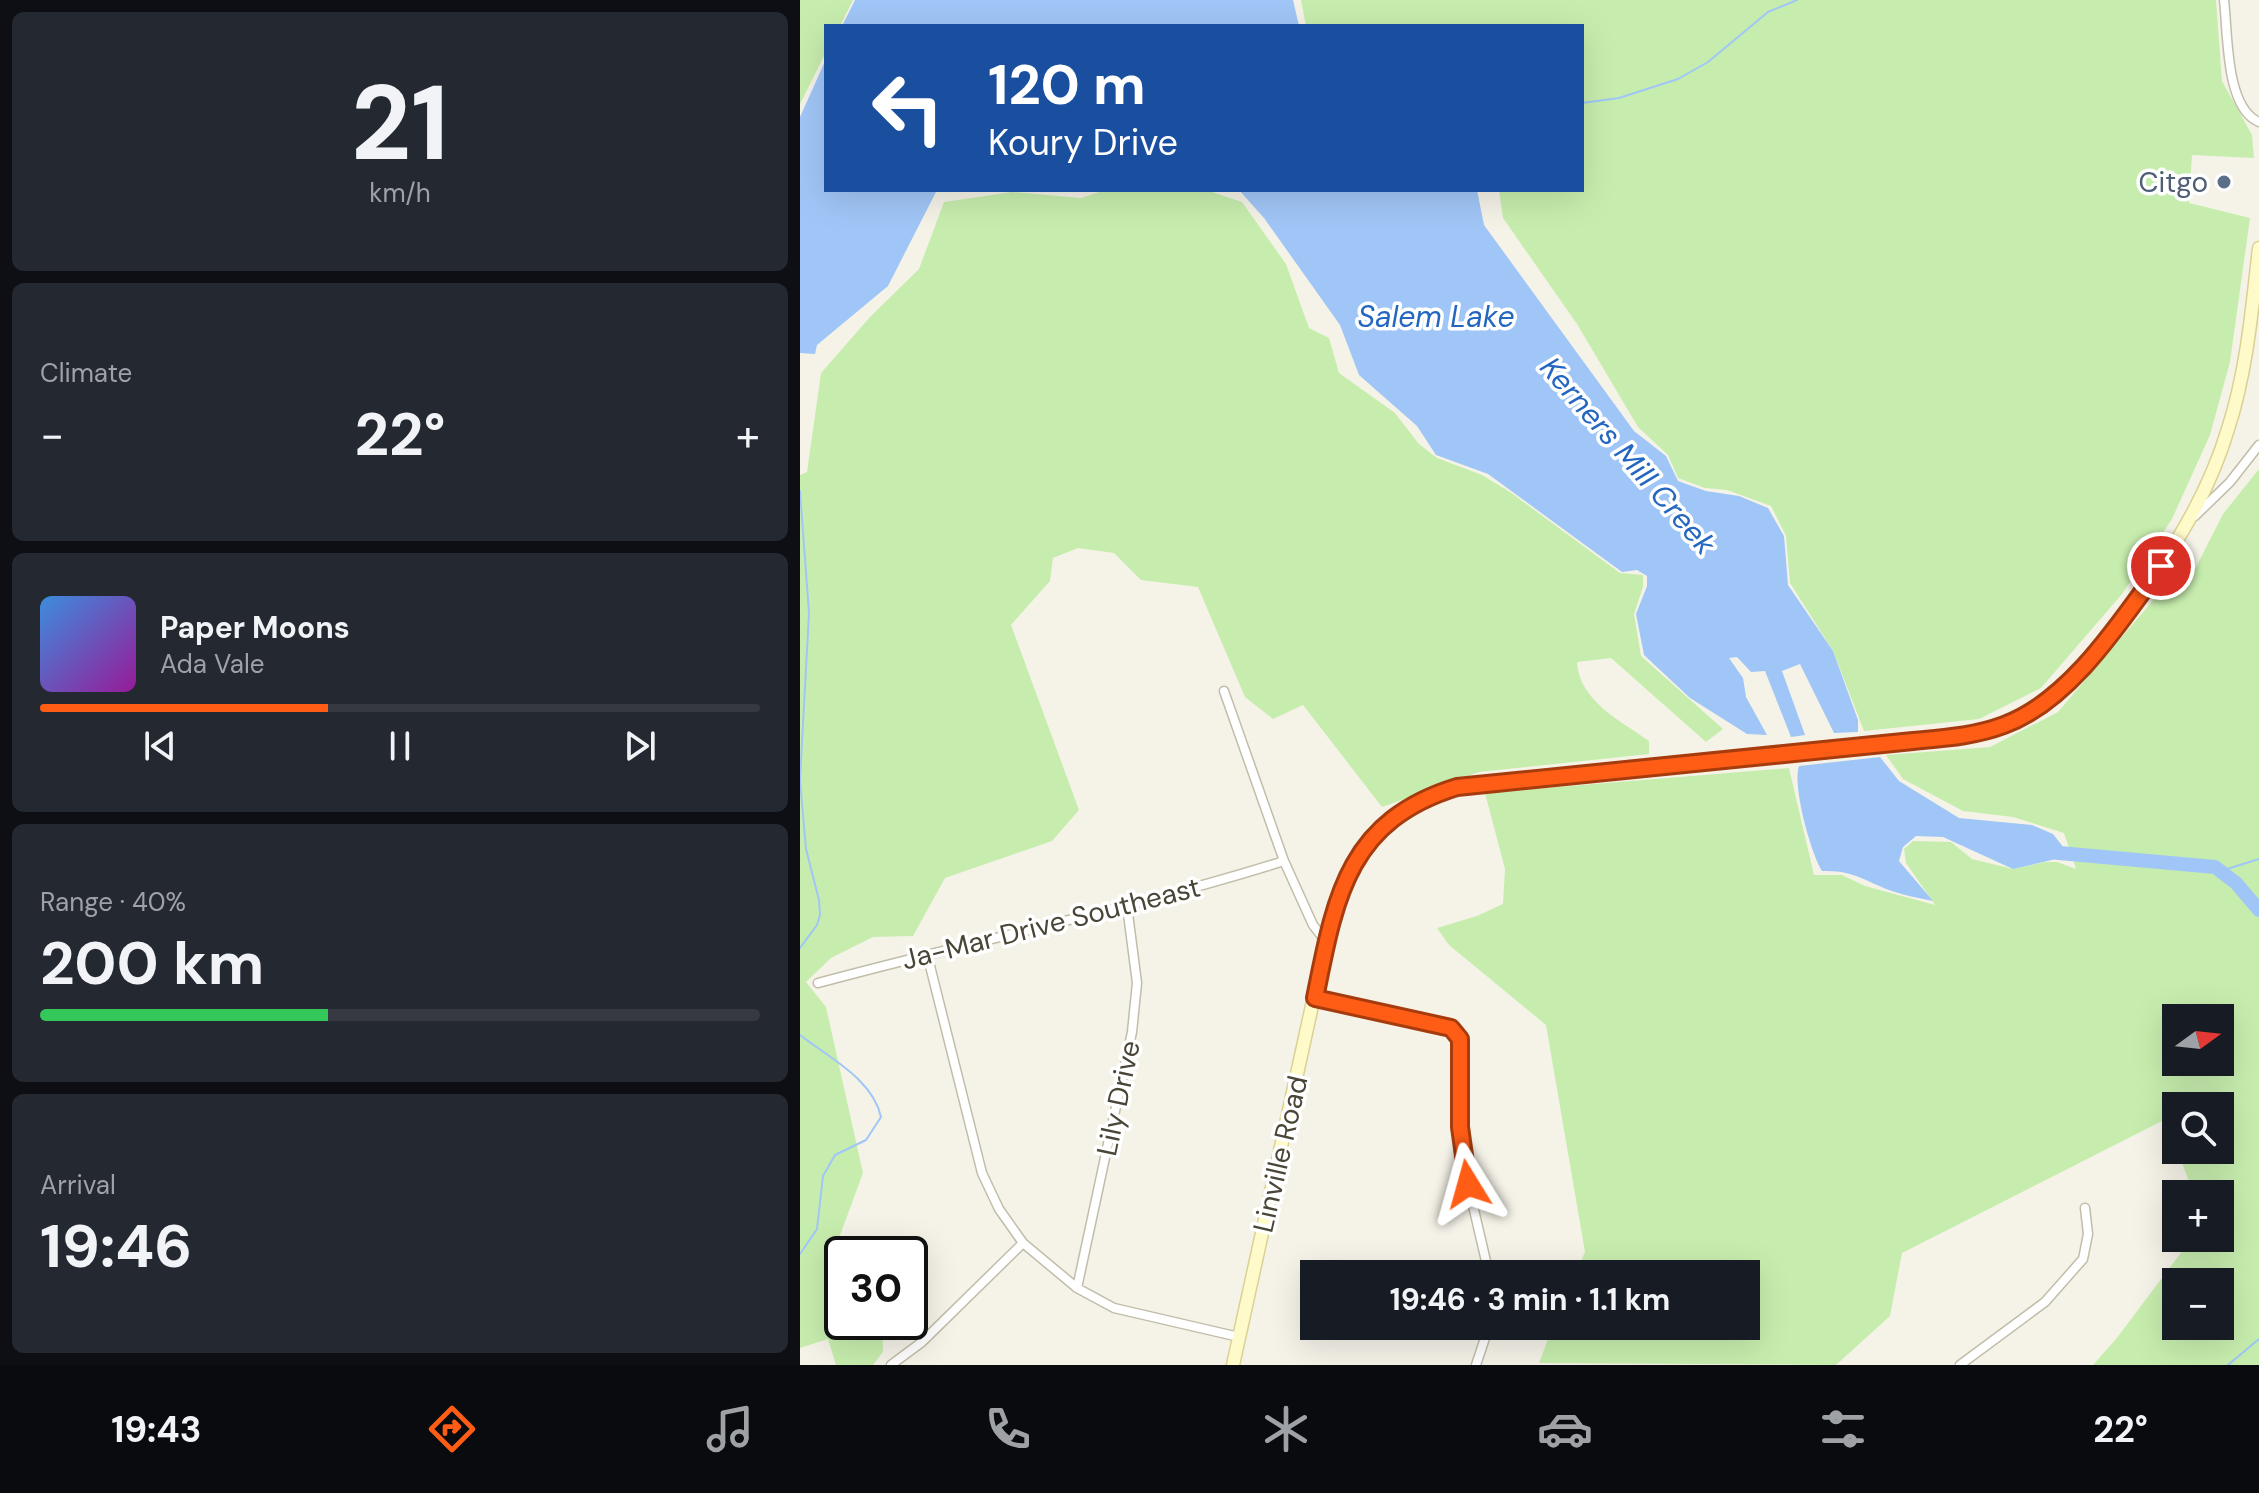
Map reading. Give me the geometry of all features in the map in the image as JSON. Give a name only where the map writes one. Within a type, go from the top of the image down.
[{"type":"main road","name":"Linville Road","points":[[1233,1365],[1326,942],[1350,868],[1364,846],[1400,814],[1457,787],[1958,736],[2013,722],[2047,700],[2079,670],[2135,601],[2189,522],[2214,469],[2235,408],[2246,357],[2259,248]]},
{"type":"street","points":[[2224,0],[2235,90],[2246,113],[2259,122]]},
{"type":"street","points":[[2189,522],[2224,488],[2259,445]]},
{"type":"street","points":[[1224,691],[1284,861],[1313,925],[1326,942]]},
{"type":"street","name":"Ja-Mar Drive Southeast","points":[[818,983],[1127,906],[1284,861]]},
{"type":"street","name":"Lily Drive","points":[[1077,1288],[1132,1032],[1137,983],[1127,906]]},
{"type":"street","points":[[927,954],[982,1173],[999,1209],[1023,1243],[1077,1288],[1114,1308],[1239,1337]]},
{"type":"street","points":[[1315,998],[1451,1028],[1460,1039],[1460,1127],[1468,1184],[1486,1260]]},
{"type":"street","points":[[1960,1365],[2045,1302],[2083,1259],[2088,1234],[2085,1208]]},
{"type":"street","points":[[891,1365],[922,1342],[1023,1243]]},
{"type":"street","points":[[1476,1365],[1484,1340]]},
{"type":"green space","points":[[800,0],[853,0],[841,24],[824,24],[824,56],[800,104]]},
{"type":"green space","points":[[1301,0],[2216,0],[2222,81],[2252,135],[2254,158],[2192,155],[2189,203],[2250,218],[2230,362],[2210,435],[2172,519],[2122,594],[2041,688],[1979,719],[1864,731],[1833,651],[1790,583],[1786,536],[1771,506],[1727,490],[1705,488],[1678,478],[1668,455],[1638,427],[1577,324],[1503,218],[1499,192],[1584,192],[1584,24],[1306,24]]},
{"type":"green space","points":[[1012,192],[1081,198],[1099,192],[1212,192],[1242,202],[1286,264],[1309,328],[1329,338],[1339,373],[1395,413],[1419,444],[1437,458],[1482,475],[1510,492],[1620,573],[1643,575],[1643,587],[1634,614],[1641,656],[1723,729],[1706,742],[1611,658],[1577,662],[1585,688],[1593,699],[1649,741],[1649,754],[1479,772],[1382,807],[1303,705],[1273,719],[1245,697],[1198,587],[1141,580],[1114,553],[1078,548],[1053,558],[1050,581],[1011,625],[1079,810],[1052,841],[945,878],[913,936],[873,937],[831,958],[806,982],[826,1007],[863,1173],[840,1236],[824,1236],[825,1340],[800,1348],[800,475],[807,472],[821,373],[870,317],[919,269],[944,202]]},
{"type":"green space","points":[[2259,469],[2259,1365],[2093,1365],[2162,1278],[2162,1340],[2234,1340],[2234,1268],[2169,1268],[2181,1252],[2234,1252],[2234,1180],[2189,1180],[2182,1164],[2234,1164],[2234,1092],[2162,1092],[2162,1121],[1902,1253],[1890,1316],[1836,1365],[1539,1363],[1548,1340],[1760,1340],[1760,1260],[1581,1260],[1585,1252],[1546,1025],[1449,945],[1437,928],[1503,904],[1505,869],[1485,793],[1789,768],[1814,875],[1842,875],[1865,886],[1935,905],[1906,863],[1904,849],[1913,841],[1951,842],[1972,859],[2013,869],[2057,862],[2076,869],[2064,833],[2013,817],[1963,811],[1903,779],[1886,755],[1990,747],[2058,712],[2155,598],[2192,575],[2223,514]]},
{"type":"green space","points":[[828,1340],[883,1340],[883,1352],[873,1365],[836,1365]]},
{"type":"water","points":[[855,0],[1293,0],[1299,24],[843,24]]},
{"type":"water","points":[[824,63],[824,192],[936,192],[888,286],[817,345],[815,354],[800,353],[800,117]]},
{"type":"water","name":"Salem Lake","points":[[1241,192],[1477,192],[1484,225],[1634,431],[1666,456],[1678,481],[1706,491],[1739,496],[1768,508],[1784,536],[1788,585],[1833,651],[1858,720],[1858,732],[1834,733],[1800,664],[1782,671],[1805,735],[1791,737],[1765,671],[1751,672],[1737,657],[1729,658],[1743,678],[1746,697],[1767,735],[1747,734],[1690,698],[1644,655],[1636,614],[1647,586],[1647,576],[1637,570],[1622,572],[1488,474],[1436,455],[1417,426],[1359,375],[1340,325],[1264,218]]},
{"type":"water","points":[[1880,757],[1899,781],[1959,818],[2032,825],[2053,834],[2067,852],[2052,860],[2013,869],[1943,837],[1916,836],[1903,847],[1899,861],[1933,901],[1895,892],[1852,875],[1822,871],[1804,820],[1798,788],[1799,766]]},
{"type":"waterway","points":[[1584,103],[1619,98],[1678,79],[1708,62],[1768,12],[1797,0]]},
{"type":"waterway","points":[[800,491],[809,613],[800,780],[806,849],[820,915],[817,925],[800,948]]},
{"type":"waterway","name":"Kerners Mill Creek","points":[[2048,852],[2215,867],[2236,883],[2259,910]]},
{"type":"waterway","points":[[2215,867],[2227,869],[2259,859]]},
{"type":"waterway","points":[[800,1035],[859,1080],[869,1091],[881,1117],[866,1140],[835,1155],[823,1176],[817,1229],[800,1254]]},
{"type":"waterway","points":[[2228,1365],[2259,1339]]},
{"type":"place","name":"Citgo","points":[[2224,182]]},
{"type":"route","points":[[1468,1184],[1460,1127],[1460,1039],[1451,1028],[1315,998],[1326,942],[1350,868],[1364,846],[1388,822],[1419,802],[1457,787],[1871,746],[1973,734],[2001,726],[2035,709],[2068,682],[2161,566]]}]
